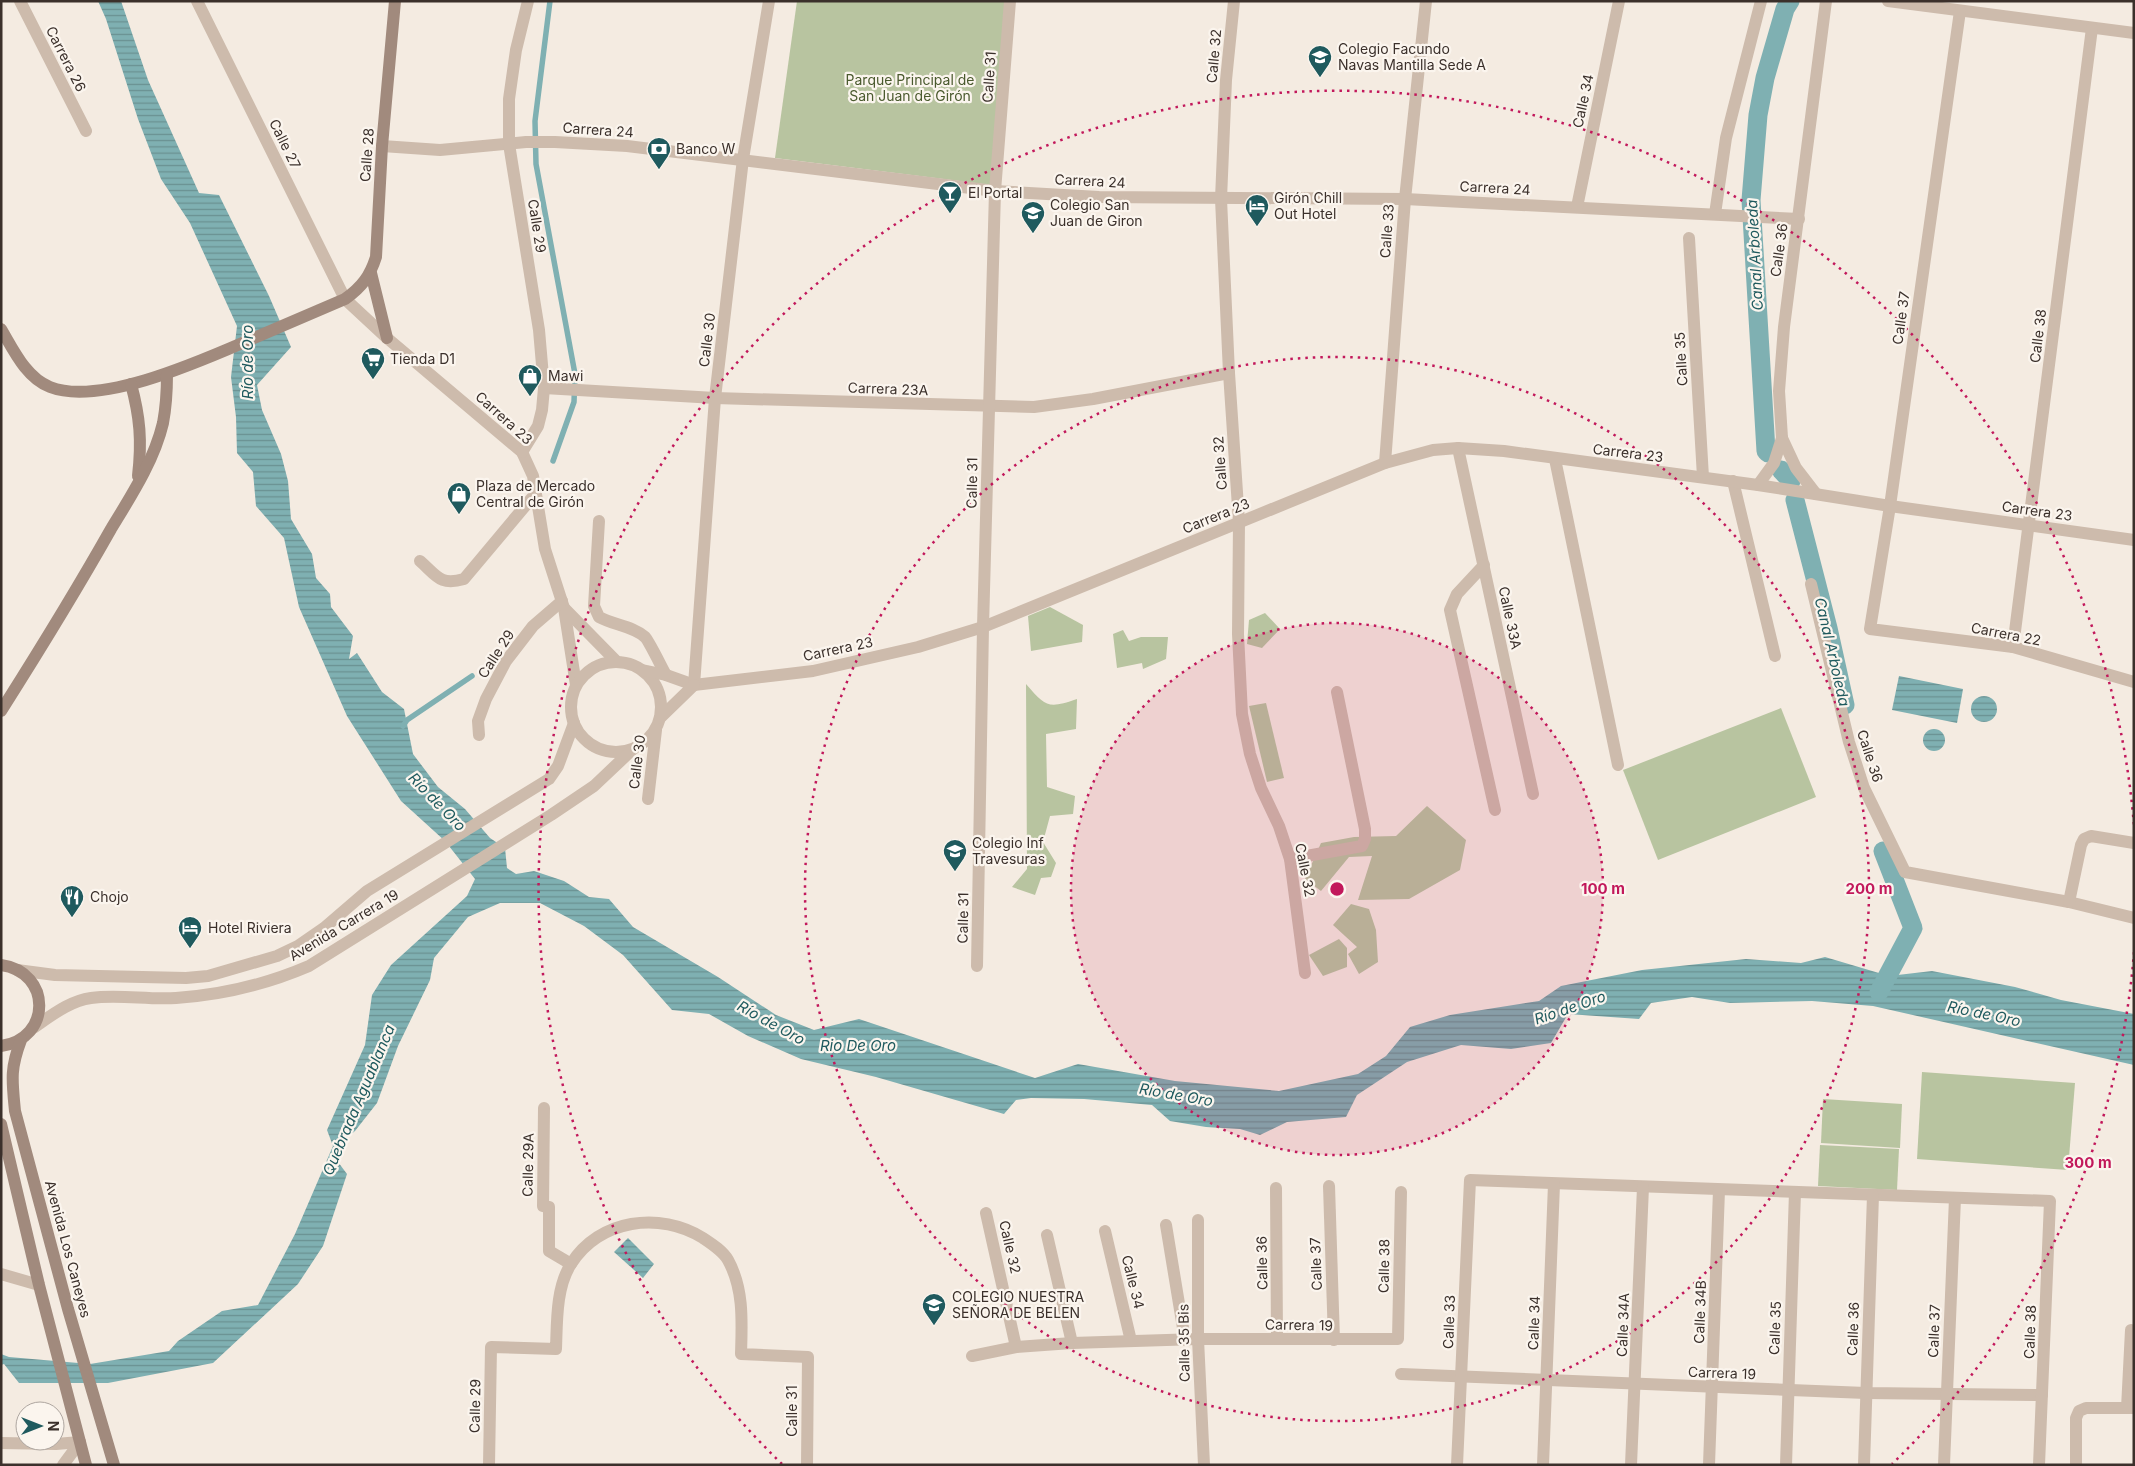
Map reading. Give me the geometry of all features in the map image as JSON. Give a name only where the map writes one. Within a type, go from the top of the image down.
[{"type":"street","name":"Carrera 26","points":[[20,1],[86,131]]},
{"type":"street","name":"Calle 27","points":[[197,1],[345,299]]},
{"type":"street","name":"Calle 28","points":[[1,329],[19,359],[33,376],[49,386],[70,391],[93,391],[131,384],[188,367],[345,299],[361,288],[371,273],[376,256],[382,146],[395,1]]},
{"type":"street","name":"Calle 29","points":[[522,452],[538,426],[544,388],[539,330],[509,144],[509,99],[516,50],[528,1]]},
{"type":"street","name":"Calle 30","points":[[694,685],[715,398],[743,159],[769,1]]},
{"type":"street","name":"Calle 31","points":[[977,966],[983,627],[995,191],[1010,1]]},
{"type":"street","name":"Calle 32","points":[[1234,1],[1226,80],[1221,200],[1229,373],[1239,522],[1238,634],[1242,714],[1250,754],[1261,788],[1279,826],[1290,859],[1305,973]]},
{"type":"street","name":"Calle 33","points":[[1385,463],[1405,200],[1426,1]]},
{"type":"street","name":"Calle 34","points":[[1577,207],[1619,1]]},
{"type":"street","points":[[1716,215],[1718,182],[1726,138],[1761,1]]},
{"type":"street","name":"Calle 36","points":[[1816,494],[1796,468],[1782,438],[1779,391],[1794,219],[1826,1]]},
{"type":"street","points":[[1888,1],[2134,33]]},
{"type":"street","name":"Calle 37","points":[[1870,629],[1890,506],[1960,11]]},
{"type":"street","name":"Calle 38","points":[[2013,647],[2092,28]]},
{"type":"street","name":"Carrera 24","points":[[382,146],[440,150],[526,142],[627,146],[995,191],[1099,197],[1221,200],[1405,200],[1794,219]]},
{"type":"street","name":"Calle 35","points":[[1689,238],[1703,477]]},
{"type":"street","points":[[371,273],[387,338]]},
{"type":"street","name":"Carrera 23","points":[[345,299],[387,338],[522,452],[533,476],[545,548],[563,604],[576,685]]},
{"type":"street","name":"Carrera 23A","points":[[544,388],[715,398],[1034,407],[1092,399],[1229,373]]},
{"type":"street","points":[[1,711],[68,604],[136,486],[155,448],[167,398],[167,374]]},
{"type":"street","points":[[131,384],[141,434],[136,486]]},
{"type":"street","points":[[1758,485],[1774,463],[1782,438]]},
{"type":"street","name":"Carrera 23","points":[[642,670],[666,675],[694,685],[757,676],[813,671],[918,647],[983,627],[1385,463],[1434,450],[1458,448],[1504,451],[1733,481],[1890,506],[2134,540]]},
{"type":"street","name":"Calle 33A","points":[[1458,448],[1533,794]]},
{"type":"street","points":[[1555,459],[1618,765]]},
{"type":"street","points":[[1733,481],[1775,656]]},
{"type":"street","points":[[420,562],[442,582],[464,579],[536,493]]},
{"type":"street","points":[[600,522],[594,606],[598,617],[610,623],[639,632],[647,639],[666,675]]},
{"type":"street","points":[[1484,565],[1457,594],[1450,610],[1495,810]]},
{"type":"street","name":"Calle 36","points":[[1811,584],[1849,742],[1864,788],[1905,872],[2069,902]]},
{"type":"street","name":"Carrera 23","points":[[563,604],[616,662]]},
{"type":"street","name":"Calle 29","points":[[479,735],[478,721],[486,699],[506,661],[533,626],[563,604]]},
{"type":"street","name":"Carrera 22","points":[[1870,629],[2013,647],[2134,682]]},
{"type":"street","points":[[658,723],[662,708],[658,691],[650,677],[642,670],[625,662],[597,666],[589,671],[576,685],[571,704],[574,723],[585,740],[597,748],[612,752],[632,750],[646,741],[658,723],[694,685]]},
{"type":"street","points":[[1290,859],[1362,846],[1366,838],[1366,828],[1337,692]]},
{"type":"street","name":"Avenida Carrera 19","points":[[17,970],[55,975],[186,978],[208,976],[277,956],[298,946],[324,928],[367,891],[549,779],[554,773],[574,723]]},
{"type":"street","name":"Calle 30","points":[[648,799],[658,723]]},
{"type":"street","name":"Avenida Carrera 19","points":[[33,1028],[58,1010],[91,998],[175,998],[222,992],[282,978],[310,966],[551,815],[594,786],[632,750]]},
{"type":"street","points":[[2134,843],[2091,836],[2084,839],[2081,845],[2069,902],[2134,918]]},
{"type":"street","points":[[1,965],[17,970],[27,976],[38,995],[40,1006],[38,1018],[33,1028],[21,1040],[1,1046]]},
{"type":"street","name":"Avenida Los Caneyes","points":[[21,1040],[13,1062],[12,1083],[15,1111],[68,1308],[114,1465]]},
{"type":"street","name":"Calle 29A","points":[[544,1108],[543,1206],[549,1207],[549,1251],[571,1264]]},
{"type":"street","points":[[1,1124],[39,1285],[86,1465]]},
{"type":"street","name":"Calle 33","points":[[1457,1465],[1470,1180],[1554,1184]]},
{"type":"street","name":"Calle 34","points":[[1543,1465],[1554,1184]]},
{"type":"street","points":[[1554,1184],[1955,1198]]},
{"type":"street","name":"Calle 37","points":[[1329,1186],[1334,1340]]},
{"type":"street","name":"Calle 34A","points":[[1632,1465],[1642,1187]]},
{"type":"street","name":"Calle 36","points":[[1276,1188],[1278,1339]]},
{"type":"street","name":"Calle 34B","points":[[1709,1465],[1719,1190]]},
{"type":"street","name":"Calle 38","points":[[1398,1339],[1400,1192]]},
{"type":"street","name":"Calle 35","points":[[1786,1465],[1795,1192]]},
{"type":"street","name":"Calle 36","points":[[1864,1465],[1873,1195]]},
{"type":"street","name":"Calle 37","points":[[1944,1465],[1955,1198]]},
{"type":"street","name":"Calle 38","points":[[1955,1198],[2050,1202],[2039,1465]]},
{"type":"street","name":"Calle 32","points":[[986,1213],[1016,1347]]},
{"type":"street","name":"Calle 35 Bis","points":[[1198,1220],[1198,1339],[1204,1465]]},
{"type":"street","name":"Calle 31","points":[[571,1264],[592,1241],[610,1231],[627,1225],[647,1222],[670,1224],[693,1232],[712,1244],[727,1259],[738,1283],[742,1311],[741,1354],[808,1357],[807,1465]]},
{"type":"street","points":[[1166,1225],[1185,1340]]},
{"type":"street","name":"Calle 34","points":[[1105,1232],[1131,1341]]},
{"type":"street","points":[[1047,1235],[1072,1343]]},
{"type":"street","name":"Calle 29","points":[[489,1465],[491,1347],[556,1349],[558,1310],[563,1285],[571,1264]]},
{"type":"street","points":[[1,1274],[39,1285]]},
{"type":"street","points":[[2076,1465],[2076,1418],[2079,1411],[2086,1408],[2131,1408],[2131,1330]]},
{"type":"street","name":"Carrera 19","points":[[972,1356],[1016,1347],[1072,1343],[1198,1339],[1398,1339]]},
{"type":"street","name":"Carrera 19","points":[[1401,1374],[1866,1393],[2042,1395]]},
{"type":"street","points":[[1,1443],[56,1444],[80,1442]]},
{"type":"street","points":[[63,1465],[80,1442]]},
{"type":"green space","name":"Parque Principal de San Juan de Girón","points":[[797,1],[1005,1],[992,185],[775,158]]},
{"type":"green space","points":[[1050,607],[1083,625],[1082,642],[1031,651],[1028,616]]},
{"type":"green space","points":[[1265,613],[1280,629],[1262,648],[1247,644],[1249,620]]},
{"type":"green space","points":[[1123,630],[1129,641],[1141,637],[1168,637],[1166,659],[1143,669],[1142,663],[1117,668],[1113,634]]},
{"type":"green space","points":[[1026,684],[1038,697],[1048,704],[1060,704],[1077,699],[1076,729],[1046,734],[1047,787],[1075,796],[1073,814],[1050,816],[1043,842],[1056,863],[1051,877],[1041,878],[1035,895],[1012,887],[1027,869]]},
{"type":"green space","points":[[1266,703],[1284,778],[1267,782],[1249,706]]},
{"type":"green space","points":[[1781,708],[1816,797],[1658,860],[1623,770]]},
{"type":"green space","points":[[1427,806],[1466,840],[1460,870],[1409,899],[1358,900],[1372,856],[1349,857],[1321,891],[1305,879],[1321,843],[1354,837],[1396,836]]},
{"type":"green space","points":[[1351,904],[1369,909],[1376,930],[1378,962],[1359,974],[1348,954],[1357,947],[1333,925]]},
{"type":"green space","points":[[1339,939],[1347,948],[1347,967],[1323,976],[1309,955]]},
{"type":"green space","points":[[1922,1072],[2075,1083],[2068,1170],[1917,1159]]},
{"type":"green space","points":[[1823,1099],[1902,1104],[1900,1148],[1821,1143]]},
{"type":"green space","points":[[1820,1145],[1899,1149],[1897,1190],[1818,1186]]},
{"type":"water","points":[[98,1],[121,1],[148,80],[199,193],[219,195],[269,296],[291,347],[257,385],[262,410],[281,454],[288,481],[291,519],[312,554],[316,578],[330,594],[331,607],[353,636],[349,659],[357,653],[382,692],[404,709],[413,754],[438,787],[465,809],[490,838],[505,848],[507,868],[516,874],[534,871],[564,881],[589,897],[609,899],[633,927],[718,977],[776,1015],[814,1030],[859,1019],[1035,1078],[1078,1064],[1175,1081],[1279,1091],[1358,1074],[1386,1056],[1410,1027],[1450,1015],[1539,1001],[1561,986],[1642,970],[1746,959],[1801,963],[1825,957],[1889,976],[1932,971],[2015,987],[2061,1000],[2134,1014],[2134,1065],[1873,1006],[1812,1001],[1730,1003],[1692,997],[1651,1003],[1639,1019],[1568,1014],[1551,1043],[1511,1049],[1461,1045],[1407,1062],[1357,1095],[1346,1117],[1287,1122],[1260,1135],[1240,1129],[1206,1127],[1170,1121],[1152,1105],[1084,1099],[1031,1098],[1016,1100],[1004,1114],[876,1077],[801,1059],[748,1036],[709,1014],[672,1010],[623,955],[584,926],[540,903],[500,903],[468,917],[434,958],[430,980],[398,1046],[377,1103],[355,1131],[345,1139],[335,1158],[347,1174],[323,1246],[298,1284],[213,1363],[108,1383],[19,1383],[4,1364],[1,1365],[1,1354],[9,1357],[90,1364],[169,1351],[178,1341],[222,1311],[258,1305],[295,1234],[333,1146],[327,1130],[365,1045],[372,995],[391,965],[467,896],[475,879],[445,841],[401,801],[347,716],[299,607],[284,538],[256,506],[253,472],[237,453],[236,417],[231,377],[237,326],[190,223],[161,179],[138,119],[106,19]]},
{"type":"water","points":[[1899,676],[1963,689],[1957,723],[1892,710]]},
{"type":"water","points":[[1984,696],[1993,700],[1997,709],[1993,718],[1984,722],[1975,718],[1971,709],[1975,700]]},
{"type":"water","points":[[1934,729],[1942,732],[1945,740],[1942,748],[1934,751],[1926,748],[1923,740],[1926,732]]},
{"type":"water","points":[[628,1238],[654,1264],[643,1278],[614,1252]]},
{"type":"waterway","points":[[550,1],[535,121],[536,164],[575,374],[574,402],[553,461]]},
{"type":"waterway","name":"Canal Arboleda","points":[[1768,453],[1766,451],[1751,200],[1758,115],[1765,78],[1785,9],[1790,1]]},
{"type":"waterway","name":"Canal Arboleda","points":[[1781,470],[1791,481]]},
{"type":"waterway","name":"Canal Arboleda","points":[[1795,500],[1828,628],[1845,705]]},
{"type":"waterway","points":[[403,726],[407,720],[472,676]]},
{"type":"waterway","name":"Canal Arboleda","points":[[1879,992],[1913,928],[1883,851]]},
{"type":"place","name":"Colegio Facundo Navas Mantilla Sede A","points":[[1320,78]]},
{"type":"place","name":"Banco W","points":[[659,170]]},
{"type":"place","name":"El Portal","points":[[950,214]]},
{"type":"place","name":"Girón Chill Out Hotel","points":[[1257,227]]},
{"type":"place","name":"Colegio San Juan de Giron","points":[[1033,234]]},
{"type":"place","name":"Tienda D1","points":[[373,380]]},
{"type":"place","name":"Mawi","points":[[530,397]]},
{"type":"place","name":"Plaza de Mercado Central de Girón","points":[[459,515]]},
{"type":"place","name":"Colegio Inf Travesuras","points":[[955,872]]},
{"type":"place","name":"Chojo","points":[[72,918]]},
{"type":"place","name":"Hotel Riviera","points":[[190,949]]},
{"type":"place","name":"COLEGIO NUESTRA SEÑORA DE BELEN","points":[[934,1326]]},
{"type":"water label","name":"Río de Oro","points":[[248,362]]},
{"type":"water label","name":"Río de Oro","points":[[437,802]]},
{"type":"water label","name":"Río de Oro","points":[[1570,1008]]},
{"type":"water label","name":"Río de Oro","points":[[1984,1014]]},
{"type":"water label","name":"Río de Oro","points":[[771,1023]]},
{"type":"water label","name":"Rio De Oro","points":[[858,1046]]},
{"type":"water label","name":"Río de Oro","points":[[1176,1095]]},
{"type":"water label","name":"Quebrada Aguablanca","points":[[359,1100]]}]
